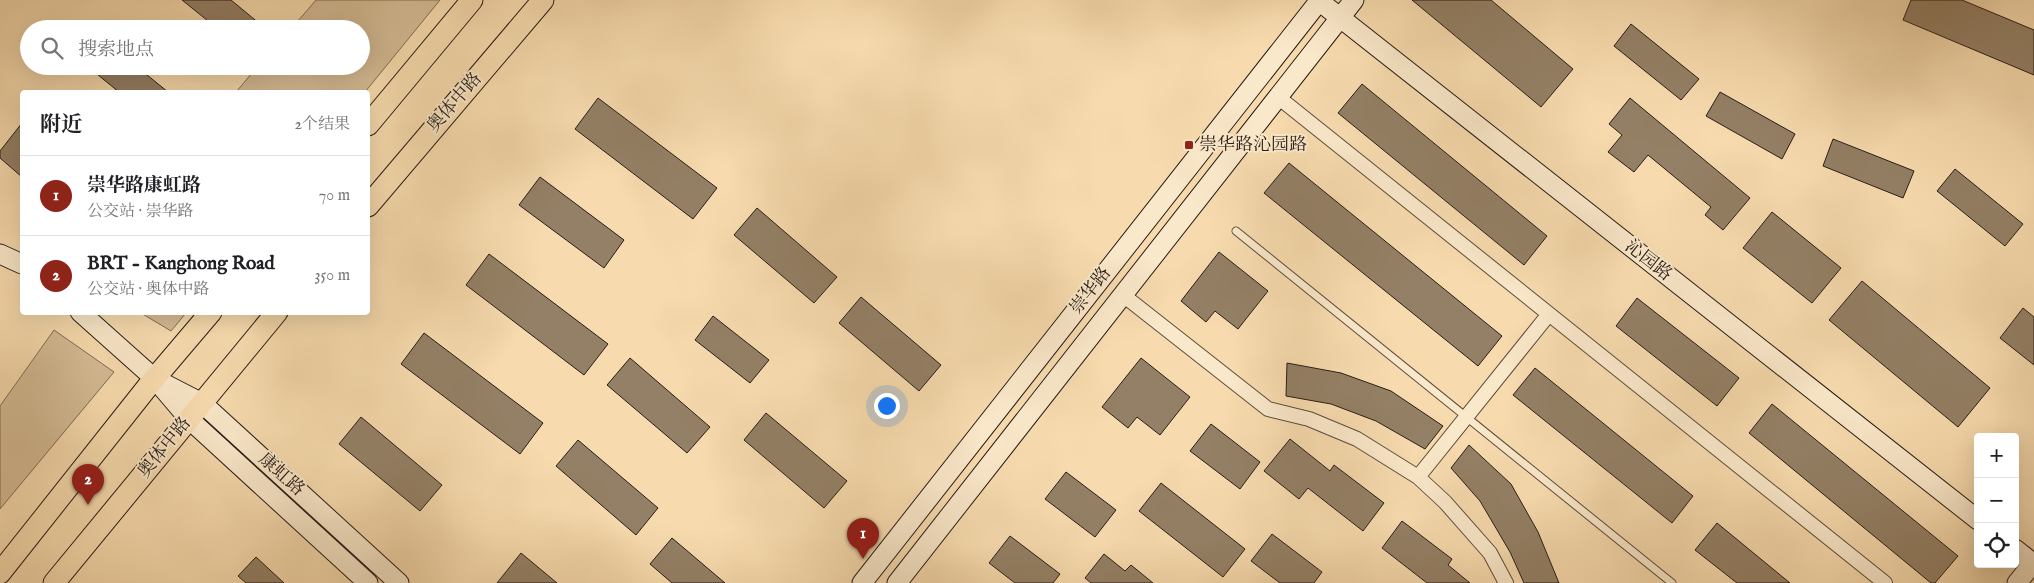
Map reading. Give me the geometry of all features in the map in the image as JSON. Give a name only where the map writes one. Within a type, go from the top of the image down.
[{"type":"main road","points":[[370,123],[472,0]]},
{"type":"main road","name":"奥体中路","points":[[370,204],[543,0]]},
{"type":"main road","name":"崇华路","points":[[897,583],[1354,0]]},
{"type":"main road","name":"崇华路","points":[[862,583],[1319,1]]},
{"type":"main road","name":"沁园路","points":[[1319,1],[1974,517]]},
{"type":"main road","points":[[0,254],[20,263]]},
{"type":"main road","name":"康虹路","points":[[83,315],[155,379],[196,411],[399,583]]},
{"type":"main road","points":[[0,573],[149,385],[208,315]]},
{"type":"main road","name":"奥体中路","points":[[54,583],[275,315]]},
{"type":"main road","name":"康虹路","points":[[196,411],[360,580]]},
{"type":"main road","points":[[2017,583],[2034,563],[2019,553]]},
{"type":"street","points":[[1278,97],[1884,583]]},
{"type":"street","points":[[1123,295],[1268,409],[1309,419],[1357,438],[1418,477],[1446,502],[1490,552],[1506,583]]},
{"type":"street","points":[[1418,477],[1549,314]]},
{"type":"lane","points":[[1236,231],[1672,583]]},
{"type":"shaded area","points":[[316,0],[440,0],[367,90],[238,90],[250,75],[370,75],[370,20],[299,20]]},
{"type":"shaded area","points":[[144,315],[184,315],[171,331]]},
{"type":"shaded area","points":[[54,330],[114,372],[0,509],[0,406]]},
{"type":"building","points":[[182,0],[231,0],[255,20],[207,20]]},
{"type":"building","points":[[1412,0],[1491,0],[1573,69],[1541,107]]},
{"type":"building","points":[[1911,0],[1962,0],[2034,30],[2034,75],[1903,20]]},
{"type":"building","points":[[1631,24],[1699,79],[1681,100],[1614,46]]},
{"type":"building","points":[[98,75],[147,75],[166,90],[117,90]]},
{"type":"building","points":[[1362,84],[1547,236],[1524,265],[1338,113]]},
{"type":"building","points":[[1720,92],[1795,134],[1782,159],[1706,116]]},
{"type":"building","points":[[598,98],[717,188],[693,219],[575,129]]},
{"type":"building","points":[[1630,98],[1750,198],[1723,230],[1705,215],[1711,207],[1648,155],[1634,172],[1608,152],[1622,135],[1609,124]]},
{"type":"building","points":[[20,126],[20,175],[0,158],[0,151]]},
{"type":"building","points":[[1833,139],[1914,171],[1903,198],[1823,166]]},
{"type":"building","points":[[1289,163],[1502,336],[1478,366],[1264,193]]},
{"type":"building","points":[[1955,169],[2023,224],[2005,246],[1937,191]]},
{"type":"building","points":[[540,177],[624,240],[604,268],[519,205]]},
{"type":"building","points":[[757,208],[837,277],[814,303],[734,235]]},
{"type":"building","points":[[1772,212],[1841,268],[1812,303],[1743,248]]},
{"type":"building","points":[[1219,252],[1268,291],[1238,329],[1215,311],[1206,322],[1181,301]]},
{"type":"building","points":[[489,254],[608,344],[584,375],[466,285]]},
{"type":"building","points":[[1862,281],[1990,388],[1958,427],[1829,320]]},
{"type":"building","points":[[861,297],[941,365],[919,391],[839,323]]},
{"type":"building","points":[[1637,298],[1739,378],[1717,406],[1616,326]]},
{"type":"building","points":[[2023,308],[2034,317],[2034,365],[2000,338]]},
{"type":"building","points":[[713,316],[769,360],[750,383],[695,340]]},
{"type":"building","points":[[424,333],[543,423],[520,454],[401,364]]},
{"type":"building","points":[[630,358],[710,427],[687,453],[607,385]]},
{"type":"building","points":[[1141,358],[1190,397],[1160,435],[1137,417],[1128,428],[1102,407]]},
{"type":"building","points":[[1287,363],[1341,373],[1391,391],[1443,426],[1425,449],[1376,421],[1331,404],[1286,396]]},
{"type":"building","points":[[1535,368],[1693,496],[1672,523],[1513,395]]},
{"type":"building","points":[[1772,404],[1958,556],[1935,583],[1931,583],[1749,433]]},
{"type":"building","points":[[766,413],[847,481],[824,508],[744,440]]},
{"type":"building","points":[[361,417],[442,485],[420,511],[339,444]]},
{"type":"building","points":[[1211,424],[1260,462],[1240,489],[1190,451]]},
{"type":"building","points":[[1290,439],[1330,471],[1334,465],[1384,503],[1363,531],[1308,488],[1299,499],[1264,471]]},
{"type":"building","points":[[578,440],[658,508],[636,535],[556,466]]},
{"type":"building","points":[[1469,445],[1511,484],[1538,532],[1559,583],[1524,583],[1510,552],[1480,501],[1451,468]]},
{"type":"building","points":[[1066,472],[1116,510],[1095,537],[1045,499]]},
{"type":"building","points":[[1161,483],[1245,549],[1223,577],[1139,511]]},
{"type":"building","points":[[1402,521],[1452,559],[1448,565],[1470,583],[1427,583],[1382,548]]},
{"type":"building","points":[[1717,523],[1790,583],[1737,583],[1695,550]]},
{"type":"building","points":[[1272,534],[1322,572],[1314,583],[1280,583],[1251,561]]},
{"type":"building","points":[[1010,536],[1060,574],[1053,583],[1015,583],[989,563]]},
{"type":"building","points":[[672,538],[725,583],[672,583],[650,564]]},
{"type":"building","points":[[521,553],[557,583],[497,583]]},
{"type":"building","points":[[1104,554],[1125,571],[1131,565],[1153,583],[1091,583],[1085,578]]},
{"type":"building","points":[[256,557],[284,583],[246,583],[238,576]]},
{"type":"place","name":"崇华路沁园路","points":[[1189,145]]},
{"type":"place","name":"BRT - Kanghong Road","points":[[88,505]]},
{"type":"place","name":"崇华路康虹路","points":[[863,559]]}]
